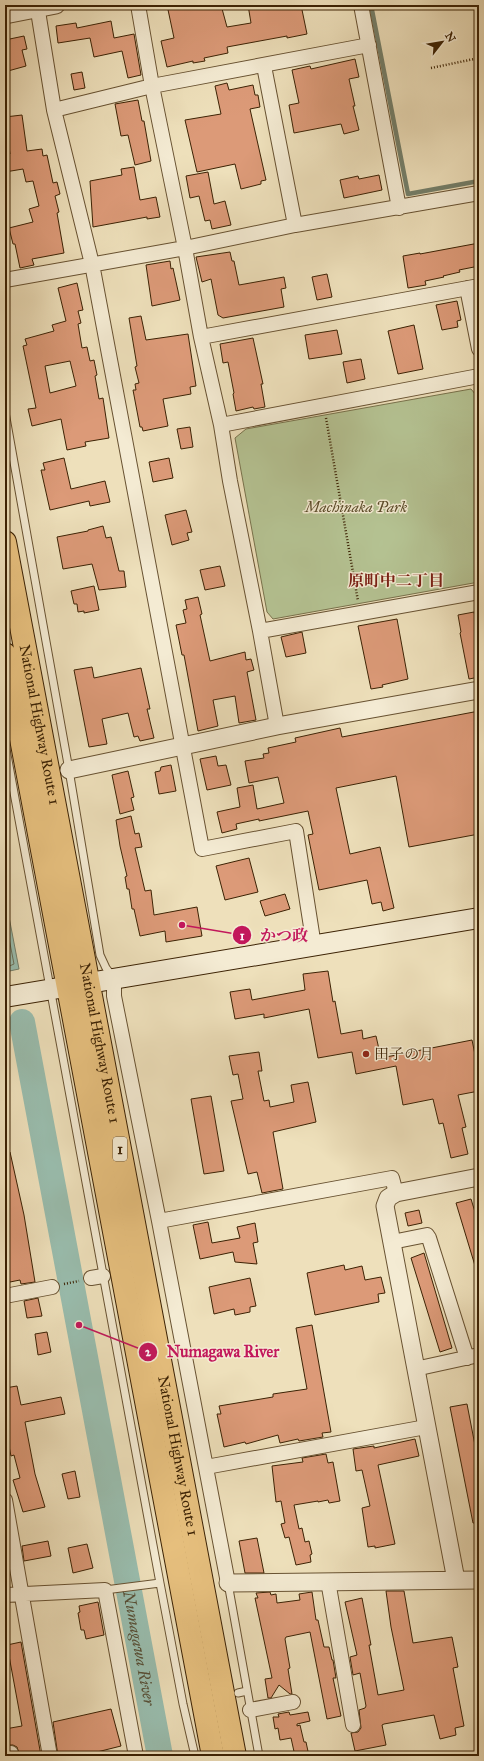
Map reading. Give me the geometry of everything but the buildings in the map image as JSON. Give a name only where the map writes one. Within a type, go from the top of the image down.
[{"type":"highway","name":"National Highway Route 1","points":[[5,542],[235,1756]]},
{"type":"highway","name":"National Highway Route 1","points":[[5,654],[59,989],[213,1756]]},
{"type":"main road","points":[[5,997],[479,918]]},
{"type":"street","points":[[5,15],[38,7],[56,5]]},
{"type":"street","points":[[138,5],[152,86],[185,248],[201,337],[221,425],[230,481],[277,726]]},
{"type":"street","points":[[361,5],[399,208]]},
{"type":"street","points":[[38,7],[54,110],[92,264],[181,746],[202,849],[296,831],[314,946]]},
{"type":"street","points":[[54,110],[152,86],[369,45]]},
{"type":"street","points":[[264,66],[295,225]]},
{"type":"street","points":[[5,280],[185,248],[295,225],[479,193]]},
{"type":"street","points":[[201,337],[473,287],[479,349]]},
{"type":"street","points":[[221,425],[479,376]]},
{"type":"street","points":[[260,632],[479,592]]},
{"type":"street","points":[[69,770],[277,726],[479,690]]},
{"type":"street","points":[[114,979],[114,996],[159,1221],[228,1583],[479,1580]]},
{"type":"street","points":[[159,1221],[392,1178],[396,1193]]},
{"type":"street","points":[[456,1580],[385,1206],[388,1198],[396,1193],[478,1180]]},
{"type":"street","points":[[392,1242],[427,1235],[473,1357],[415,1369]]},
{"type":"street","points":[[5,1296],[52,1287]]},
{"type":"street","points":[[206,1467],[426,1427]]},
{"type":"street","points":[[5,1500],[50,1756]]},
{"type":"street","points":[[328,1582],[352,1725]]},
{"type":"street","points":[[5,1595],[105,1590],[136,1756]]},
{"type":"street","points":[[250,1710],[293,1702]]},
{"type":"street","points":[[5,1754],[11,1754],[12,1756]]},
{"type":"lane","points":[[5,412],[69,770],[100,955],[106,968],[114,979]]},
{"type":"lane","points":[[5,744],[59,989],[97,1277],[194,1756]]},
{"type":"lane","points":[[105,1590],[160,1583]]},
{"type":"lane","points":[[228,1583],[259,1756]]},
{"type":"lane","points":[[238,1693],[247,1691]]},
{"type":"lane","points":[[183,1704],[191,1702]]},
{"type":"path","points":[[431,68],[479,58]]},
{"type":"path","points":[[324,406],[360,613]]},
{"type":"path","points":[[52,1287],[97,1277]]},
{"type":"green space","name":"Machinaka Park","points":[[471,389],[476,395],[479,408],[479,582],[273,619],[267,612],[235,438],[246,429]]},
{"type":"water","points":[[5,896],[19,969],[5,972]]},
{"type":"waterway","points":[[371,5],[408,194],[479,181]]},
{"type":"waterway","name":"Numagawa River","points":[[22,1022],[160,1756]]},
{"type":"place","name":"かつ政","points":[[182,925]]},
{"type":"place","name":"田子の月","points":[[366,1054]]},
{"type":"place","name":"Numagawa River","points":[[79,1325]]},
{"type":"district","name":"原町中二丁目","points":[[396,580]]}]
